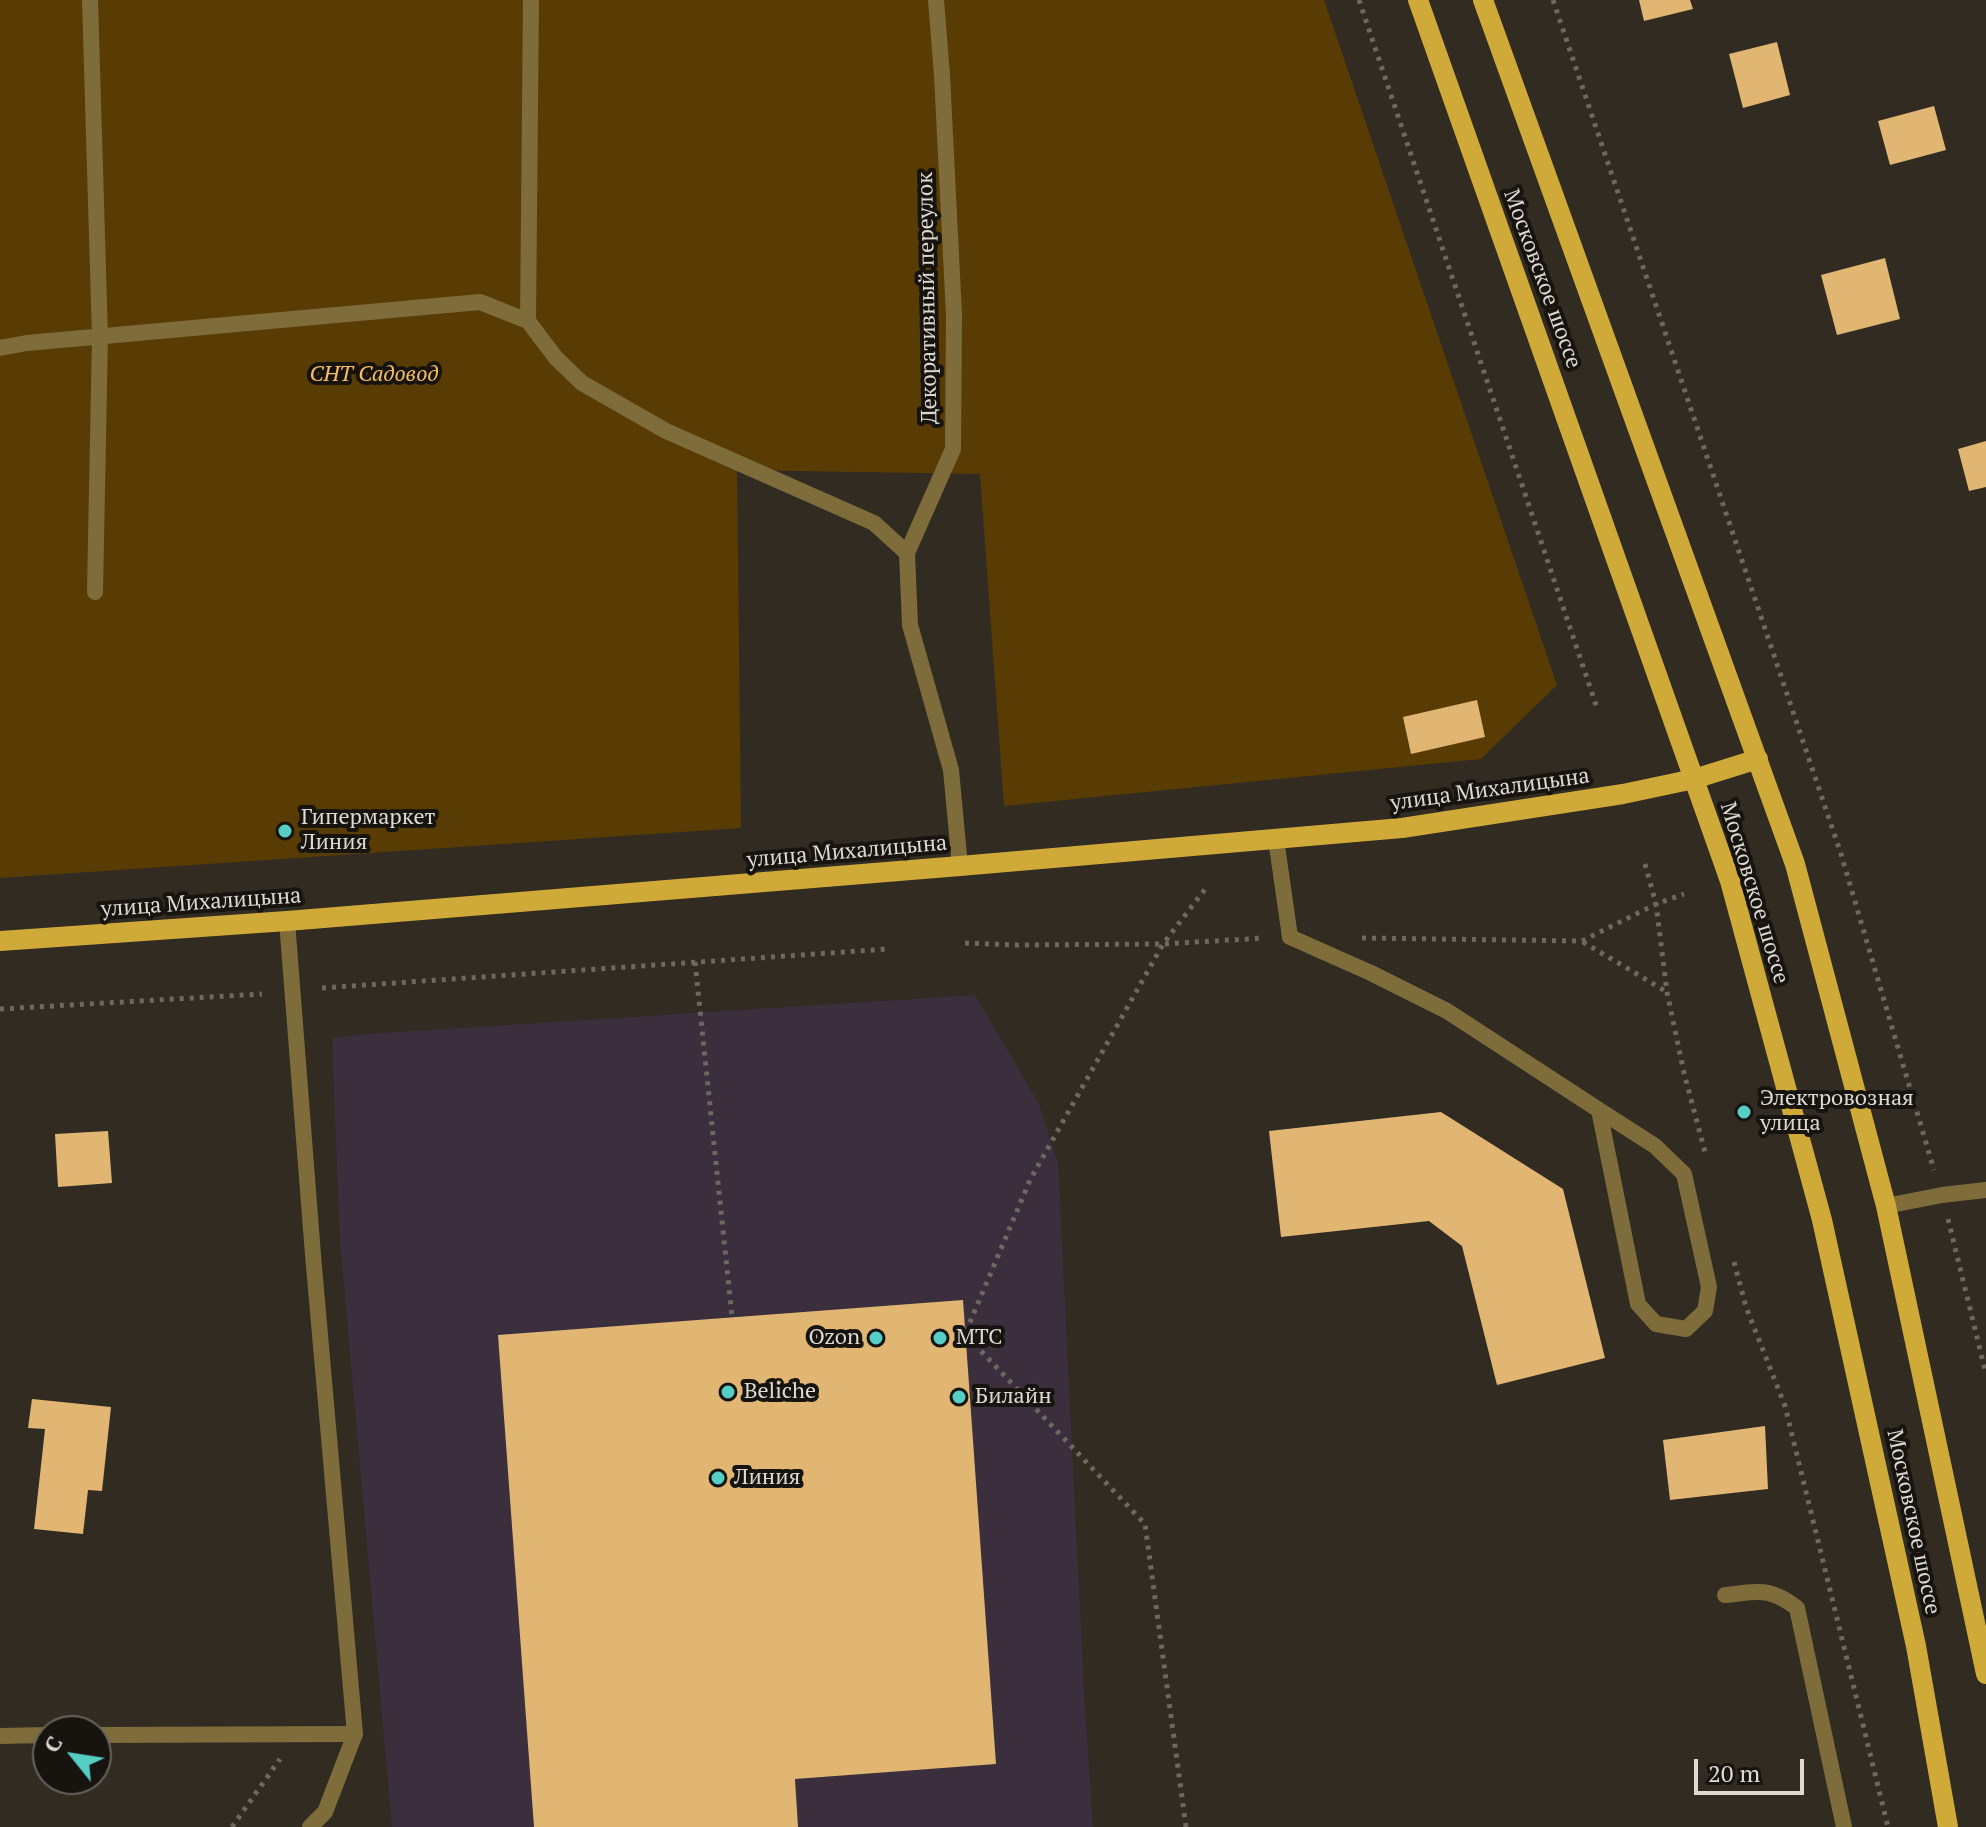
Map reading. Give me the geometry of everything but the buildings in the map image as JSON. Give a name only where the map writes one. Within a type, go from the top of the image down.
[{"type":"main road","name":"Московское шоссе","points":[[1418,0],[1730,881],[1822,1220],[1916,1646],[1948,1827]]},
{"type":"main road","name":"Московское шоссе","points":[[1483,0],[1795,864],[1886,1206],[1986,1674]]},
{"type":"main road","name":"улица Михалицына","points":[[0,941],[287,921],[1402,828],[1623,794],[1694,779],[1758,759]]},
{"type":"street","points":[[90,0],[100,337],[95,592]]},
{"type":"street","points":[[528,321],[531,0]]},
{"type":"street","name":"Декоративный переулок","points":[[936,0],[954,315],[953,449],[907,553],[910,625],[951,770],[960,866]]},
{"type":"street","points":[[0,348],[27,343],[480,302],[528,321],[556,358],[582,383],[666,431],[874,523],[907,553]]},
{"type":"street","points":[[1276,839],[1290,937],[1447,1011],[1655,1146],[1684,1174],[1709,1287],[1705,1311],[1686,1329],[1656,1324],[1638,1304],[1599,1110]]},
{"type":"street","points":[[287,921],[355,1734],[325,1812],[310,1827]]},
{"type":"street","points":[[1886,1206],[1986,1190]]},
{"type":"street","points":[[1725,1595],[1764,1591],[1782,1596],[1797,1608],[1844,1827]]},
{"type":"street","points":[[112,1735],[355,1734]]},
{"type":"street","points":[[0,1736],[32,1735]]},
{"type":"path","points":[[1359,0],[1597,708]]},
{"type":"path","points":[[1553,0],[1841,854],[1942,1195],[1986,1374]]},
{"type":"path","points":[[1645,864],[1656,904],[1667,992],[1707,1160]]},
{"type":"path","points":[[1186,1827],[1145,1524],[965,1334],[1030,1180],[1163,944],[1206,888]]},
{"type":"path","points":[[1351,938],[1582,941],[1656,904],[1684,894]]},
{"type":"path","points":[[965,943],[1163,944],[1253,939]]},
{"type":"path","points":[[1582,941],[1667,992]]},
{"type":"path","points":[[322,988],[888,949]]},
{"type":"path","points":[[695,962],[732,1317]]},
{"type":"path","points":[[0,1009],[262,994]]},
{"type":"path","points":[[1730,1248],[1746,1307],[1785,1406],[1888,1827]]},
{"type":"path","points":[[232,1827],[296,1734]]},
{"type":"shaded area","points":[[975,995],[1039,1104],[1058,1163],[1093,1827],[392,1827],[340,1240],[332,1038]]},
{"type":"green space","name":"СНТ Садовод","points":[[0,0],[1324,0],[1557,685],[1481,759],[1004,806],[980,474],[737,470],[741,828],[0,878]]},
{"type":"place","name":"Гипермаркет Линия","points":[[285,831]]},
{"type":"place","name":"Электровозная улица","points":[[1744,1112]]},
{"type":"place","name":"Ozon","points":[[876,1338]]},
{"type":"place","name":"МТС","points":[[940,1338]]},
{"type":"place","name":"Beliche","points":[[728,1392]]},
{"type":"place","name":"Билайн","points":[[959,1397]]},
{"type":"place","name":"Линия","points":[[718,1478]]}]
